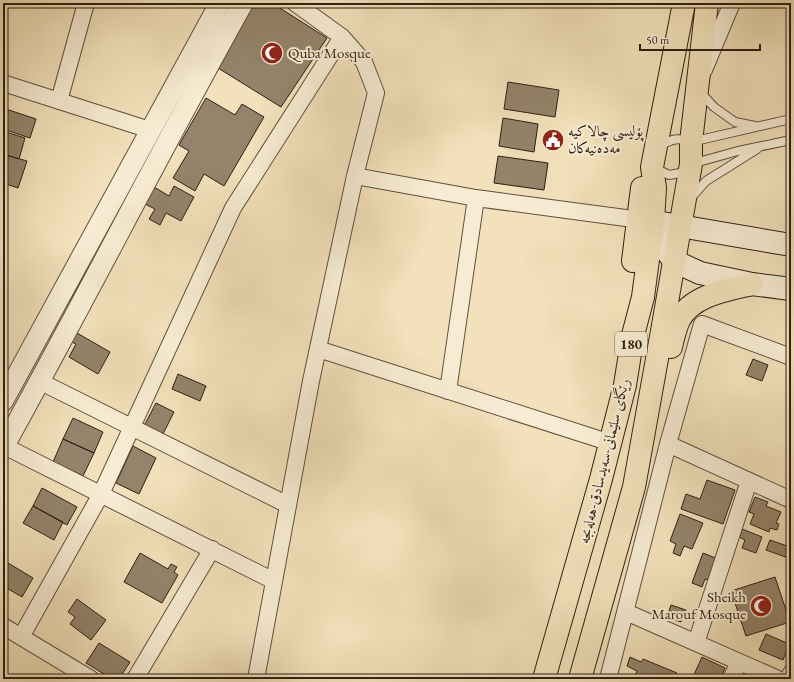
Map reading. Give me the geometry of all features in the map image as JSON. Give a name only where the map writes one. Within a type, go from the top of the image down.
[{"type":"highway","name":"رێگای سلێمانی-سەیدسادق-هەلەبجە","points":[[544,679],[611,443],[625,385],[633,334],[643,297],[646,221],[655,188],[654,157],[684,3]]},
{"type":"highway","name":"180","points":[[674,261],[691,164],[697,88],[707,3]]},
{"type":"highway","name":"رێگای سلێمانی-سەیدسادق-هەلەبجە","points":[[580,679],[634,487],[674,261]]},
{"type":"highway","points":[[639,457],[654,422],[674,333],[680,319],[691,306],[704,298],[752,284]]},
{"type":"main road","points":[[646,221],[791,245]]},
{"type":"main road","points":[[646,221],[674,261],[700,273],[752,284],[791,289]]},
{"type":"street","points":[[59,101],[86,3]]},
{"type":"street","points":[[3,401],[220,3]]},
{"type":"street","points":[[243,3],[173,130],[4,447],[274,581]]},
{"type":"street","points":[[256,679],[318,349],[355,176],[376,93],[364,62],[342,37],[295,3]]},
{"type":"street","points":[[697,88],[732,3]]},
{"type":"street","points":[[21,637],[101,494],[233,208],[342,37]]},
{"type":"street","points":[[3,83],[150,130]]},
{"type":"street","points":[[355,176],[476,198],[646,221]]},
{"type":"street","points":[[448,391],[476,198]]},
{"type":"street","points":[[62,294],[81,304]]},
{"type":"street","points":[[608,679],[668,444],[702,324],[791,357]]},
{"type":"street","points":[[318,349],[611,443]]},
{"type":"street","points":[[39,381],[288,505]]},
{"type":"street","points":[[668,444],[791,500]]},
{"type":"street","points":[[696,644],[750,481]]},
{"type":"street","points":[[135,679],[212,549]]},
{"type":"street","points":[[626,612],[778,679]]},
{"type":"street","points":[[3,626],[92,679]]},
{"type":"street","points":[[731,679],[739,662]]},
{"type":"street","points":[[789,679],[791,673]]},
{"type":"lane","points":[[697,88],[714,107],[735,122],[758,127]]},
{"type":"lane","points":[[791,119],[692,142],[680,138],[666,142],[654,157],[669,175],[680,173],[691,164],[738,150],[791,140]]},
{"type":"lane","points":[[684,206],[706,181],[764,146]]},
{"type":"building","name":"Quba Mosque","points":[[254,3],[272,3],[327,38],[281,107],[218,68]]},
{"type":"building","points":[[508,82],[559,90],[555,117],[504,109]]},
{"type":"building","points":[[206,98],[235,115],[242,104],[264,117],[224,186],[204,174],[195,191],[173,178],[189,151],[179,145]]},
{"type":"building","points":[[3,108],[36,119],[30,138],[3,129]]},
{"type":"building","points":[[503,118],[538,124],[534,152],[499,146]]},
{"type":"building","points":[[3,131],[25,138],[19,159],[3,154]]},
{"type":"building","points":[[3,154],[27,161],[18,188],[3,183]]},
{"type":"building","points":[[498,156],[548,163],[544,190],[494,183]]},
{"type":"building","points":[[174,186],[194,197],[181,221],[166,213],[160,225],[149,219],[155,209],[145,204],[154,187],[169,196]]},
{"type":"building","points":[[70,329],[110,352],[98,374],[69,357],[76,344],[65,339]]},
{"type":"building","points":[[753,359],[768,365],[762,381],[746,375]]},
{"type":"building","points":[[178,374],[206,386],[200,401],[172,389]]},
{"type":"building","points":[[156,403],[174,412],[162,436],[144,426]]},
{"type":"building","points":[[73,418],[103,432],[94,453],[63,439]]},
{"type":"building","points":[[63,439],[94,453],[83,476],[53,462]]},
{"type":"building","points":[[133,446],[156,458],[139,494],[116,483]]},
{"type":"building","points":[[707,480],[735,490],[723,524],[681,509],[686,494],[700,499]]},
{"type":"building","points":[[42,488],[77,507],[67,525],[33,506]]},
{"type":"building","points":[[755,497],[768,502],[766,506],[781,512],[776,523],[779,524],[777,530],[770,528],[769,532],[750,524],[754,514],[749,512]]},
{"type":"building","points":[[33,506],[63,522],[54,540],[23,523]]},
{"type":"building","points":[[680,514],[703,523],[692,549],[684,546],[680,556],[673,553],[676,544],[670,541]]},
{"type":"building","points":[[742,529],[762,537],[756,553],[742,548],[745,540],[739,537]]},
{"type":"building","points":[[770,540],[787,546],[786,550],[791,552],[791,559],[766,550]]},
{"type":"building","points":[[140,553],[168,569],[171,564],[177,567],[174,572],[178,575],[162,603],[124,582]]},
{"type":"building","points":[[703,553],[718,559],[711,581],[705,579],[702,587],[692,583]]},
{"type":"building","points":[[3,560],[33,578],[22,597],[3,586]]},
{"type":"building","name":"Sheikh Marouf Mosque","points":[[775,577],[790,622],[746,636],[731,591]]},
{"type":"building","points":[[77,599],[106,620],[91,640],[70,624],[75,617],[68,612]]},
{"type":"building","points":[[671,605],[686,610],[681,622],[667,617]]},
{"type":"building","points":[[766,634],[789,644],[783,660],[759,650]]},
{"type":"building","points":[[99,643],[130,662],[119,679],[112,679],[86,663]]},
{"type":"building","points":[[630,657],[641,662],[643,659],[677,673],[674,679],[634,679],[637,671],[627,666]]},
{"type":"building","points":[[702,657],[725,668],[720,679],[697,679],[693,677]]},
{"type":"place","name":"Quba Mosque","points":[[272,53]]},
{"type":"place","name":"پۆلیسی چالاکیە مەدەنیەکان","points":[[553,140]]},
{"type":"place","name":"Sheikh Marouf Mosque","points":[[761,606]]}]
